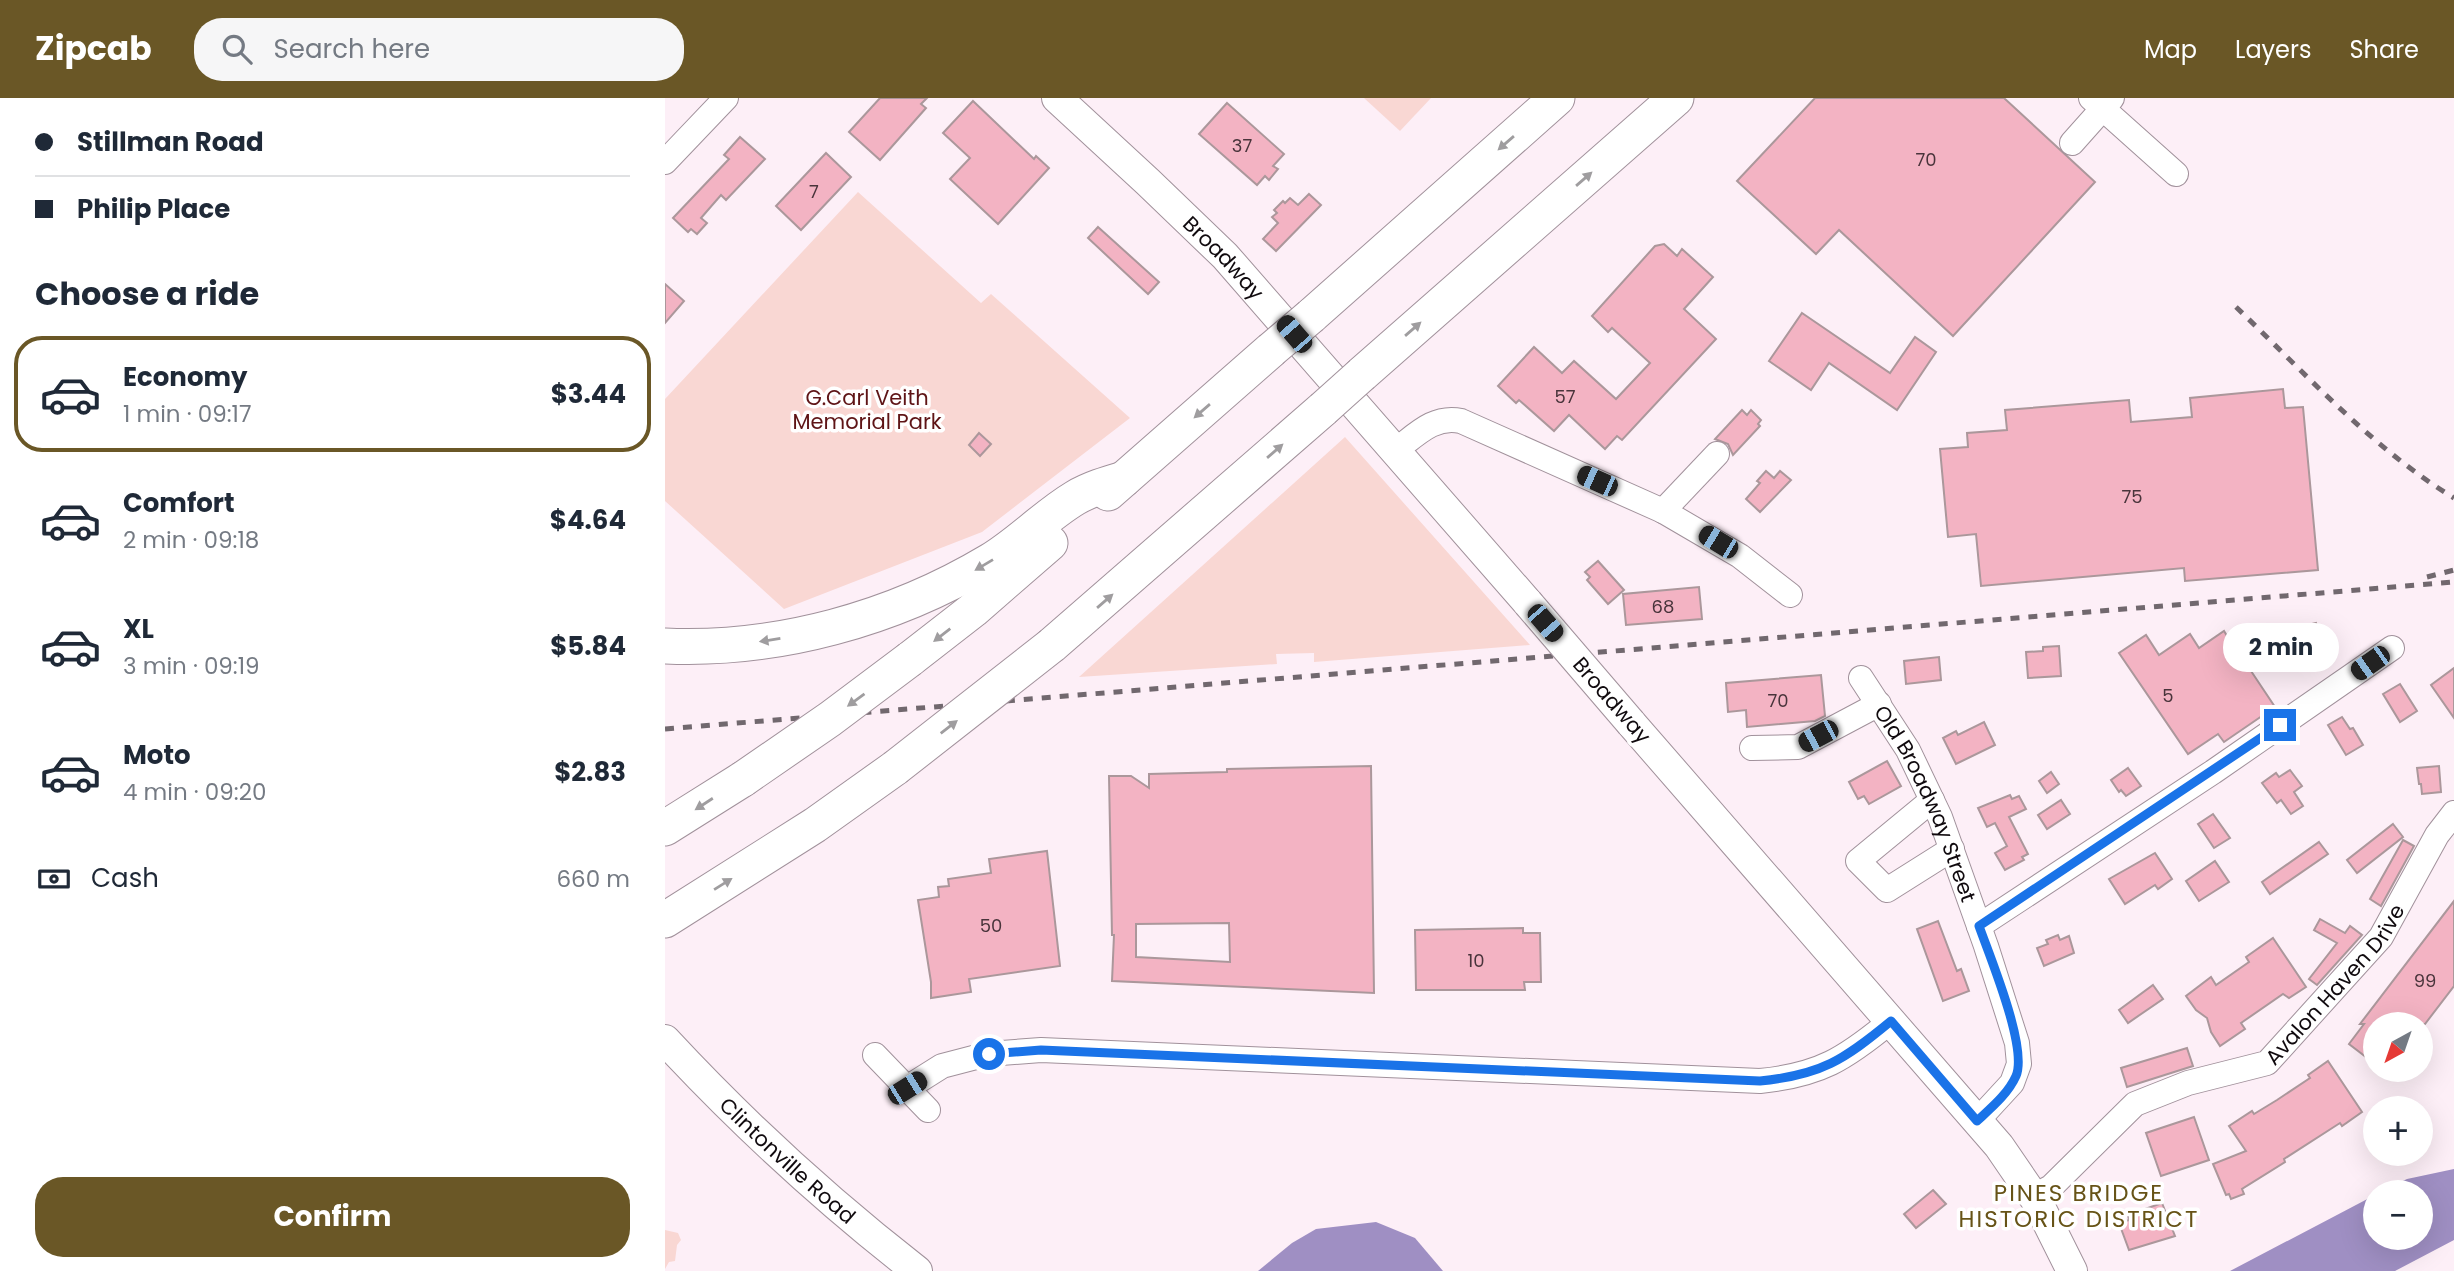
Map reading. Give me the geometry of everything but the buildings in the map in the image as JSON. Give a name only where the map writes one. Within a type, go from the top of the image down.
[{"type":"highway","points":[[665,828],[821,725],[992,594],[1557,98]]},
{"type":"highway","points":[[665,920],[804,832],[895,768],[1052,645],[1676,98]]},
{"type":"highway","points":[[665,646],[717,646],[773,640],[835,626],[880,612],[971,572],[1008,550],[1074,499],[1124,479]]},
{"type":"main road","name":"Broadway","points":[[1057,98],[1224,256],[1396,450],[1891,1021],[2015,1167],[2034,1196],[2072,1271]]},
{"type":"main road","name":"Clintonville Road","points":[[665,1040],[780,1156],[903,1267]]},
{"type":"street","points":[[665,162],[726,98]]},
{"type":"street","points":[[2072,143],[2102,101],[2176,174]]},
{"type":"street","points":[[1396,450],[1432,423],[1453,419],[1471,425],[1663,511],[1740,556],[1790,594]]},
{"type":"street","points":[[1663,511],[1717,454]]},
{"type":"street","points":[[1979,926],[2213,772],[2392,648]]},
{"type":"street","name":"Old Broadway Street","points":[[1861,678],[1907,750],[1932,800],[1979,926],[2017,1043],[2019,1064],[2016,1075],[2005,1093],[1977,1121]]},
{"type":"street","points":[[1752,748],[1798,747],[1879,704]]},
{"type":"street","points":[[1932,800],[1858,861],[1887,890],[1952,849]]},
{"type":"street","name":"Avalon Haven Drive","points":[[2034,1196],[2051,1187],[2135,1104],[2189,1083],[2267,1063],[2381,937],[2437,835],[2454,813]]},
{"type":"street","points":[[907,1088],[942,1066],[989,1054],[1041,1050],[1760,1081],[1792,1078],[1832,1063],[1891,1021]]},
{"type":"street","points":[[875,1055],[928,1110]]},
{"type":"green space","points":[[1364,98],[1431,98],[1400,131]]},
{"type":"green space","name":"G.Carl Veith Memorial Park","points":[[858,192],[981,303],[991,294],[1130,418],[982,532],[784,609],[665,501],[665,399]]},
{"type":"green space","points":[[1345,437],[1530,645],[1314,662],[1314,653],[1276,654],[1277,664],[1079,677]]},
{"type":"green space","points":[[665,1230],[678,1233],[681,1240],[677,1245],[675,1261],[669,1262],[665,1269]]},
{"type":"shaded area","points":[[2454,1169],[2454,1240],[2395,1271],[2230,1271],[2363,1201],[2363,1250],[2433,1250],[2433,1180],[2405,1180]]},
{"type":"shaded area","points":[[1376,1222],[1415,1238],[1443,1271],[1258,1271],[1292,1243],[1316,1229]]},
{"type":"railway","points":[[2236,307],[2314,384],[2395,457],[2454,498]]},
{"type":"railway","points":[[2427,577],[2454,570]]},
{"type":"railway","points":[[665,729],[2454,582]]},
{"type":"district","name":"PINES BRIDGE HISTORIC DISTRICT","points":[[2079,1206]]},
{"type":"route","points":[[989,1054],[1041,1050],[1760,1081],[1792,1078],[1832,1063],[1891,1021],[1977,1121],[2005,1093],[2019,1064],[2017,1043],[1979,926],[2280,725]]}]
